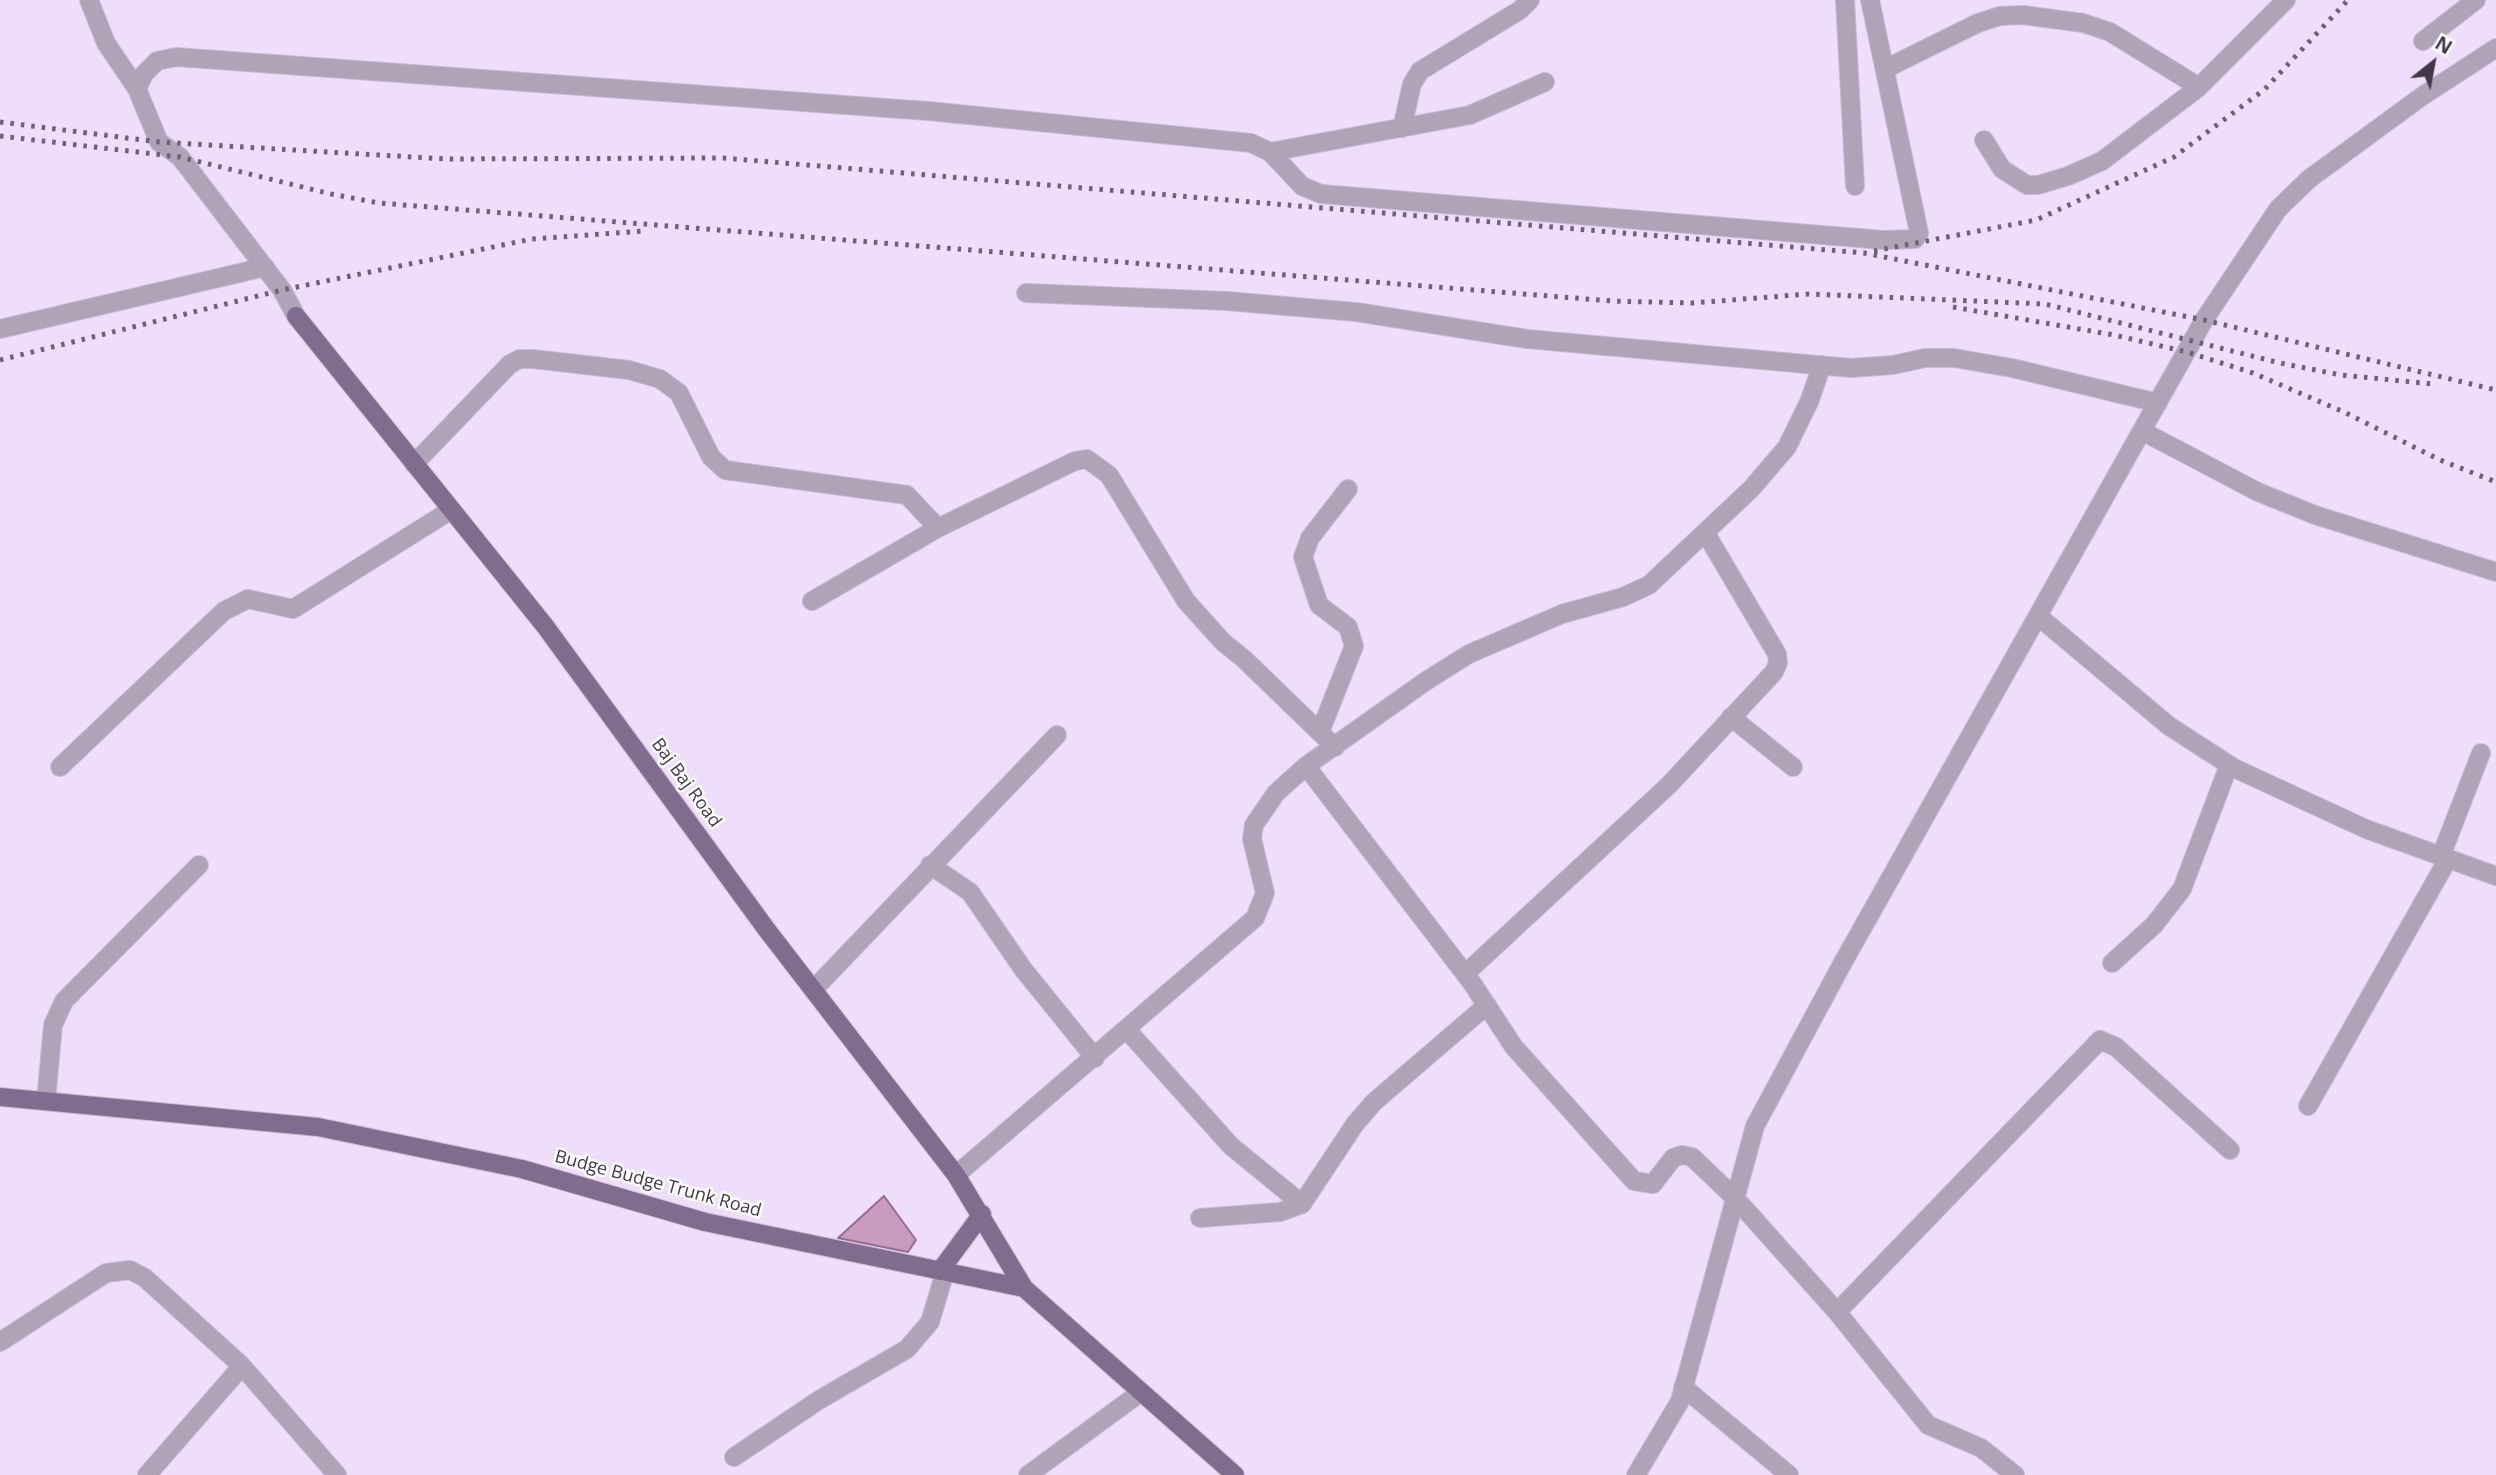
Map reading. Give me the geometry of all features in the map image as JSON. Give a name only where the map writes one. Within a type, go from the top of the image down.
[{"type":"main road","name":"Baj Baj Road","points":[[296,316],[545,626],[813,990],[956,1175],[982,1214],[1024,1288]]},
{"type":"main road","name":"Budge Budge Trunk Road","points":[[0,1097],[317,1127],[522,1169],[705,1222],[1024,1288]]},
{"type":"main road","points":[[943,1271],[982,1214]]},
{"type":"main road","points":[[1024,1288],[1236,1475]]},
{"type":"street","points":[[89,0],[106,43],[137,89],[159,142],[180,157],[265,267],[296,316]]},
{"type":"street","points":[[1402,128],[1412,83],[1420,71],[1520,10],[1530,0]]},
{"type":"street","points":[[1845,0],[1855,186]]},
{"type":"street","points":[[137,89],[144,74],[157,61],[176,57],[928,111],[1251,143],[1270,152],[1302,186],[1321,194],[1883,240],[1915,239],[1919,233],[1870,0]]},
{"type":"street","points":[[1983,140],[2002,169],[2027,185],[2038,185],[2102,161],[2199,87],[2286,0]]},
{"type":"street","points":[[2423,41],[2476,0]]},
{"type":"street","points":[[1885,69],[1978,23],[2000,16],[2023,15],[2083,23],[2110,32],[2199,87]]},
{"type":"street","points":[[1636,1475],[1681,1401],[1755,1126],[1847,955],[2204,320],[2278,209],[2309,179],[2421,97],[2496,48]]},
{"type":"street","points":[[1270,152],[1470,115],[1545,82]]},
{"type":"street","points":[[0,329],[265,267]]},
{"type":"street","points":[[1026,293],[1227,301],[1343,311],[1527,339],[1851,368],[1893,365],[1925,358],[1954,358],[2012,368],[2158,403]]},
{"type":"street","points":[[414,464],[510,364],[520,359],[629,370],[660,379],[679,393],[711,457],[724,470],[907,495],[937,528]]},
{"type":"street","points":[[956,1175],[1255,918],[1265,893],[1252,839],[1254,825],[1276,793],[1306,766],[1469,654],[1562,614],[1623,597],[1649,585],[1751,489],[1787,447],[1810,402],[1822,365]]},
{"type":"street","points":[[2142,431],[2258,492],[2315,515],[2496,572]]},
{"type":"street","points":[[812,601],[937,528],[1075,461],[1087,458],[1108,475],[1186,601],[1223,642],[1335,747]]},
{"type":"street","points":[[1320,732],[1354,646],[1348,627],[1319,605],[1303,557],[1310,538],[1348,489]]},
{"type":"street","points":[[60,767],[224,611],[248,599],[293,609],[451,510]]},
{"type":"street","points":[[1465,974],[1669,785],[1774,672],[1778,663],[1777,654],[1705,531]]},
{"type":"street","points":[[2038,616],[2169,726],[2229,765],[2366,829],[2496,876]]},
{"type":"street","points":[[1731,717],[1793,767]]},
{"type":"street","points":[[813,990],[1057,735]]},
{"type":"street","points":[[2308,1106],[2445,857],[2481,753]]},
{"type":"street","points":[[2112,963],[2154,925],[2182,889],[2229,765]]},
{"type":"street","points":[[1306,766],[1465,974],[1514,1047],[1634,1181],[1653,1184],[1673,1158],[1682,1155],[1692,1157],[1735,1198],[1837,1312],[1928,1425],[1981,1448],[2015,1475]]},
{"type":"street","points":[[46,1101],[53,1025],[64,1001],[199,865]]},
{"type":"street","points":[[930,865],[961,885],[977,900],[1023,969],[1095,1058]]},
{"type":"street","points":[[1200,1218],[1280,1212],[1302,1204],[1342,1143],[1374,1102],[1487,1005]]},
{"type":"street","points":[[1127,1030],[1231,1146],[1302,1204]]},
{"type":"street","points":[[1837,1312],[2099,1040],[2116,1047],[2230,1150]]},
{"type":"street","points":[[0,1342],[106,1273],[130,1270],[145,1278],[242,1366],[337,1475]]},
{"type":"street","points":[[734,1457],[819,1400],[906,1349],[930,1322],[943,1271]]},
{"type":"street","points":[[147,1475],[242,1366]]},
{"type":"street","points":[[1684,1387],[1788,1475]]},
{"type":"street","points":[[1028,1475],[1141,1392]]},
{"type":"building","points":[[884,1196],[916,1240],[908,1252],[838,1238]]},
{"type":"railway","points":[[1874,251],[2036,220],[2174,157],[2265,89],[2348,0]]},
{"type":"railway","points":[[0,122],[159,142],[446,159],[723,158],[1864,253],[2204,320],[2496,390]]},
{"type":"railway","points":[[0,136],[180,157],[379,203],[1612,301],[1692,303],[1809,294],[2045,304],[2280,363],[2341,375],[2433,384]]},
{"type":"railway","points":[[0,360],[282,290],[532,239],[644,231]]},
{"type":"railway","points":[[1953,307],[2114,335],[2187,352],[2253,373],[2344,412],[2440,460],[2496,482]]}]
